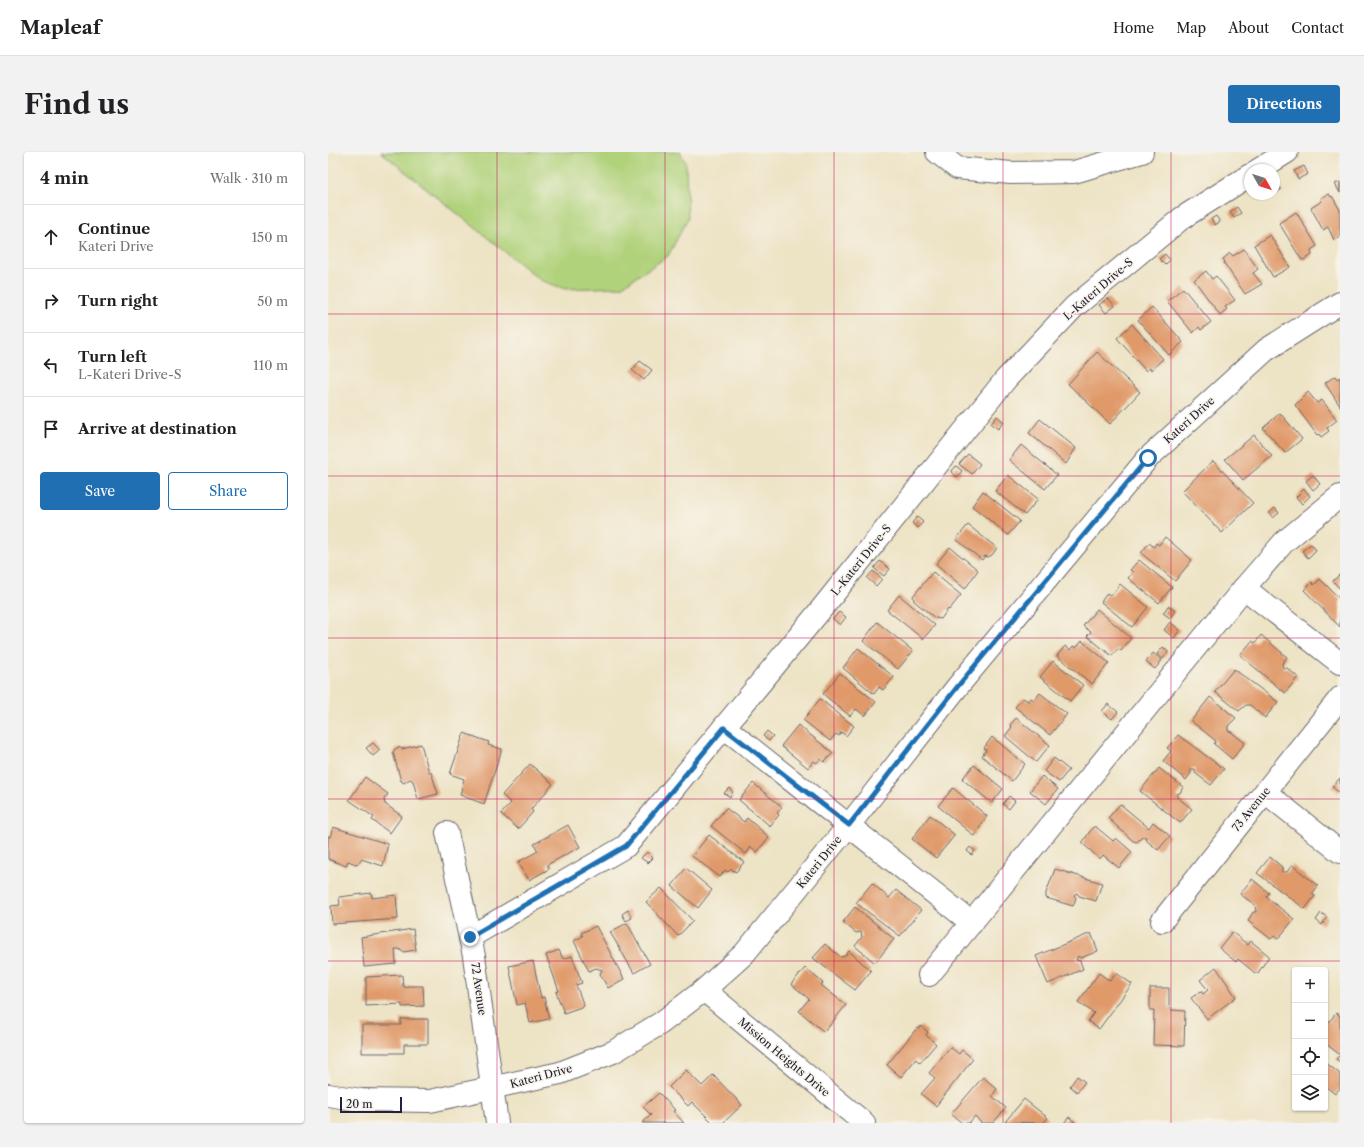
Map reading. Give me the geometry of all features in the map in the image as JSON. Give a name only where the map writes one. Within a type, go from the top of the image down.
[{"type":"street","points":[[937,152],[957,168],[1011,173],[1074,172],[1142,152]]},
{"type":"street","points":[[1268,164],[1287,152]]},
{"type":"street","name":"L-Kateri Drive-S","points":[[470,937],[626,846],[823,607],[1006,379],[1074,307],[1182,218],[1244,179]]},
{"type":"street","name":"Kateri Drive","points":[[328,1095],[360,1100],[430,1101],[492,1088],[560,1073],[613,1052],[662,1023],[704,990],[744,954],[849,825],[958,686],[1148,458],[1266,350],[1340,304]]},
{"type":"street","points":[[929,975],[1244,588],[1284,542],[1340,496]]},
{"type":"street","points":[[1244,588],[1340,663]]},
{"type":"street","name":"73 Avenue","points":[[1162,921],[1340,698]]},
{"type":"street","points":[[724,728],[972,923]]},
{"type":"street","points":[[1264,792],[1340,852]]},
{"type":"street","name":"72 Avenue","points":[[447,833],[474,956],[497,1123]]},
{"type":"street","name":"Mission Heights Drive","points":[[704,990],[864,1123]]},
{"type":"green space","points":[[381,152],[680,152],[686,164],[688,218],[668,256],[621,287],[565,289],[540,280]]},
{"type":"building","points":[[1304,166],[1308,174],[1298,179],[1294,171]]},
{"type":"building","points":[[1340,182],[1340,193],[1335,184]]},
{"type":"building","points":[[1329,194],[1331,197],[1332,196],[1340,210],[1340,237],[1334,240],[1328,227],[1323,230],[1311,208],[1322,201],[1321,198]]},
{"type":"building","points":[[1237,207],[1241,213],[1234,218],[1230,212]]},
{"type":"building","points":[[1296,212],[1317,246],[1311,250],[1312,255],[1304,260],[1301,259],[1279,223]]},
{"type":"building","points":[[1216,216],[1220,222],[1215,225],[1211,219]]},
{"type":"building","points":[[1270,235],[1290,267],[1273,277],[1254,245]]},
{"type":"building","points":[[1244,249],[1258,269],[1253,273],[1262,284],[1245,294],[1224,263],[1225,262],[1223,259],[1230,253],[1233,256]]},
{"type":"building","points":[[1165,254],[1170,260],[1165,265],[1159,259]]},
{"type":"building","points":[[1206,271],[1212,279],[1216,276],[1235,300],[1225,307],[1227,309],[1220,315],[1194,280]]},
{"type":"building","points":[[1183,288],[1211,322],[1201,330],[1199,327],[1193,333],[1167,301]]},
{"type":"building","points":[[1108,298],[1115,306],[1106,313],[1099,305]]},
{"type":"building","points":[[1152,307],[1183,342],[1169,355],[1138,320]]},
{"type":"building","points":[[1132,324],[1163,359],[1151,370],[1150,368],[1146,371],[1117,338]]},
{"type":"building","points":[[1097,352],[1140,392],[1110,424],[1068,384]]},
{"type":"building","points":[[640,361],[652,370],[644,380],[632,370]]},
{"type":"building","points":[[1335,376],[1337,379],[1340,377],[1340,406],[1325,383]]},
{"type":"building","points":[[1308,392],[1317,403],[1322,400],[1337,420],[1327,428],[1329,431],[1321,437],[1319,434],[1317,435],[1295,405]]},
{"type":"building","points":[[1280,413],[1302,439],[1285,453],[1263,428]]},
{"type":"building","points":[[997,416],[1004,422],[998,429],[991,424]]},
{"type":"building","points":[[1040,419],[1076,448],[1066,464],[1029,433]]},
{"type":"building","points":[[1254,435],[1272,456],[1243,480],[1225,459]]},
{"type":"building","points":[[1021,445],[1057,475],[1045,489],[1009,460]]},
{"type":"building","points":[[968,454],[980,464],[972,474],[959,464]]},
{"type":"building","points":[[1213,461],[1253,503],[1222,533],[1182,491]]},
{"type":"building","points":[[956,466],[962,471],[957,477],[951,472]]},
{"type":"building","points":[[1008,475],[1038,499],[1025,515],[995,491]]},
{"type":"building","points":[[1313,475],[1320,484],[1313,490],[1306,481]]},
{"type":"building","points":[[1304,489],[1310,496],[1302,504],[1296,497]]},
{"type":"building","points":[[983,491],[1020,521],[1008,535],[972,506]]},
{"type":"building","points":[[1275,508],[1279,513],[1273,518],[1269,513]]},
{"type":"building","points":[[917,517],[923,522],[918,528],[912,523]]},
{"type":"building","points":[[968,525],[997,548],[992,555],[988,557],[985,556],[982,560],[956,539]]},
{"type":"building","points":[[1165,537],[1192,560],[1175,581],[1141,553],[1149,543],[1154,547],[1156,543],[1159,545]]},
{"type":"building","points":[[1311,544],[1316,550],[1308,558],[1302,551]]},
{"type":"building","points":[[950,547],[978,570],[965,589],[936,564]]},
{"type":"building","points":[[1139,560],[1172,587],[1159,603],[1128,578],[1133,572],[1130,570]]},
{"type":"building","points":[[880,561],[890,569],[884,576],[874,568]]},
{"type":"building","points":[[873,571],[882,579],[876,586],[867,578]]},
{"type":"building","points":[[933,572],[961,595],[941,619],[935,618],[914,601],[913,596]]},
{"type":"building","points":[[1340,574],[1340,589],[1333,581]]},
{"type":"building","points":[[1320,579],[1340,599],[1340,627],[1304,590],[1312,582],[1314,585]]},
{"type":"building","points":[[1120,584],[1148,607],[1132,627],[1101,602],[1107,593],[1111,596]]},
{"type":"building","points":[[899,595],[935,625],[923,639],[887,610]]},
{"type":"building","points":[[1168,606],[1175,611],[1170,618],[1163,613]]},
{"type":"building","points":[[1097,609],[1131,638],[1121,651],[1118,649],[1112,656],[1087,636],[1091,632],[1083,626]]},
{"type":"building","points":[[839,612],[846,617],[840,625],[833,619]]},
{"type":"building","points":[[877,622],[913,651],[898,669],[863,641]]},
{"type":"building","points":[[1170,622],[1180,630],[1174,638],[1164,630]]},
{"type":"building","points":[[1261,635],[1287,657],[1282,664],[1283,668],[1287,668],[1298,677],[1285,693],[1240,655],[1252,641],[1255,643]]},
{"type":"building","points":[[1082,641],[1109,663],[1092,684],[1057,656],[1065,646],[1070,650],[1073,646],[1076,648]]},
{"type":"building","points":[[1163,647],[1168,652],[1163,659],[1157,654]]},
{"type":"building","points":[[858,648],[894,677],[883,690],[879,687],[874,694],[843,668]]},
{"type":"building","points":[[1153,653],[1162,660],[1155,669],[1146,662]]},
{"type":"building","points":[[1053,661],[1083,685],[1070,701],[1040,677]]},
{"type":"building","points":[[1234,669],[1278,702],[1265,718],[1250,705],[1246,705],[1239,711],[1215,692]]},
{"type":"building","points":[[840,673],[876,702],[865,716],[856,709],[850,716],[823,694]]},
{"type":"building","points":[[1040,693],[1067,714],[1050,735],[1015,707],[1023,698],[1028,701],[1031,698],[1034,700]]},
{"type":"building","points":[[1210,697],[1236,718],[1228,726],[1228,731],[1245,743],[1232,759],[1214,744],[1216,741],[1191,721]]},
{"type":"building","points":[[820,699],[854,726],[846,736],[841,732],[839,736],[836,734],[830,741],[803,720]]},
{"type":"building","points":[[1108,704],[1118,712],[1112,719],[1102,711]]},
{"type":"building","points":[[1016,718],[1050,745],[1036,762],[1005,736],[1012,727],[1010,725]]},
{"type":"building","points":[[798,725],[833,753],[824,762],[820,759],[817,763],[814,761],[808,768],[781,746]]},
{"type":"building","points":[[767,731],[773,736],[769,741],[763,736]]},
{"type":"building","points":[[464,733],[489,742],[488,745],[502,749],[484,804],[460,795],[464,779],[450,774]]},
{"type":"building","points":[[1178,735],[1224,769],[1211,785],[1195,773],[1195,769],[1191,769],[1191,773],[1186,780],[1163,761],[1171,751],[1167,748]]},
{"type":"building","points":[[992,737],[1025,764],[1012,781],[982,756],[986,750],[984,748]]},
{"type":"building","points":[[373,743],[380,750],[373,756],[366,748]]},
{"type":"building","points":[[421,744],[429,772],[431,772],[438,794],[418,799],[413,781],[410,779],[404,783],[401,781],[393,752],[399,747],[402,749]]},
{"type":"building","points":[[1054,758],[1069,770],[1059,782],[1044,771]]},
{"type":"building","points":[[530,764],[553,784],[531,809],[533,812],[518,829],[501,814],[511,803],[502,795]]},
{"type":"building","points":[[974,765],[1003,789],[992,803],[962,779]]},
{"type":"building","points":[[1159,768],[1183,787],[1180,793],[1177,794],[1177,797],[1192,809],[1180,823],[1140,791]]},
{"type":"building","points":[[1042,776],[1058,789],[1046,804],[1030,791]]},
{"type":"building","points":[[365,777],[388,794],[384,799],[385,804],[402,816],[390,833],[372,820],[374,817],[349,800]]},
{"type":"building","points":[[1340,778],[1340,793],[1332,787]]},
{"type":"building","points":[[753,783],[782,807],[777,813],[779,815],[770,826],[739,800]]},
{"type":"building","points":[[729,788],[733,792],[730,797],[724,793]]},
{"type":"building","points":[[953,788],[987,816],[974,836],[938,806]]},
{"type":"building","points":[[1009,796],[1015,801],[1009,809],[1003,804]]},
{"type":"building","points":[[1120,804],[1149,828],[1153,822],[1170,836],[1158,850],[1146,840],[1146,837],[1142,837],[1137,842],[1133,841],[1108,818]]},
{"type":"building","points":[[726,808],[744,822],[747,818],[769,837],[757,852],[751,847],[746,854],[711,826]]},
{"type":"building","points":[[930,815],[955,835],[936,858],[912,839]]},
{"type":"building","points":[[568,825],[580,847],[547,865],[549,869],[529,880],[518,862],[538,851],[534,844]]},
{"type":"building","points":[[333,827],[388,844],[383,866],[361,859],[360,862],[356,864],[348,861],[346,866],[328,859],[328,836],[330,837]]},
{"type":"building","points":[[1093,827],[1096,827],[1113,841],[1116,838],[1132,852],[1119,868],[1103,855],[1100,859],[1082,843]]},
{"type":"building","points":[[709,835],[744,862],[736,872],[731,869],[728,872],[725,870],[720,877],[692,856]]},
{"type":"building","points":[[970,847],[975,851],[972,855],[967,851]]},
{"type":"building","points":[[647,852],[653,858],[648,863],[641,858]]},
{"type":"building","points":[[1270,857],[1282,867],[1282,872],[1287,872],[1292,865],[1318,886],[1312,894],[1315,896],[1305,909],[1257,873]]},
{"type":"building","points":[[686,868],[712,890],[698,908],[672,886]]},
{"type":"building","points":[[1055,869],[1102,883],[1096,901],[1079,896],[1077,893],[1074,895],[1076,898],[1073,906],[1046,898],[1046,893]]},
{"type":"building","points":[[1252,879],[1269,893],[1266,897],[1294,919],[1278,939],[1274,936],[1271,939],[1248,921],[1253,912],[1256,912],[1255,905],[1240,894]]},
{"type":"building","points":[[872,883],[889,898],[896,890],[921,910],[900,936],[856,903]]},
{"type":"building","points":[[661,888],[693,921],[678,936],[646,902]]},
{"type":"building","points":[[371,893],[372,898],[396,895],[398,919],[332,924],[331,906],[340,905],[339,897]]},
{"type":"building","points":[[855,907],[894,939],[875,963],[855,946],[862,937],[861,932],[856,933],[843,922]]},
{"type":"building","points":[[628,910],[632,918],[626,921],[622,914]]},
{"type":"building","points":[[1321,913],[1327,917],[1322,925],[1316,920]]},
{"type":"building","points":[[627,923],[650,964],[634,973],[610,932]]},
{"type":"building","points":[[596,926],[624,979],[608,988],[600,974],[602,970],[596,968],[589,971],[574,941],[583,936],[581,933]]},
{"type":"building","points":[[413,929],[416,950],[403,952],[399,949],[395,949],[396,964],[364,967],[361,937]]},
{"type":"building","points":[[1232,932],[1248,945],[1251,941],[1269,956],[1258,973],[1255,973],[1238,959],[1236,962],[1219,948]]},
{"type":"building","points":[[1091,933],[1098,951],[1081,958],[1078,956],[1076,960],[1080,961],[1083,969],[1048,984],[1036,956]]},
{"type":"building","points":[[825,944],[841,957],[845,956],[849,951],[871,971],[855,990],[813,958]]},
{"type":"building","points":[[559,950],[563,959],[572,956],[582,983],[576,985],[584,1006],[564,1013],[556,992],[559,991],[546,955]]},
{"type":"building","points":[[533,961],[541,998],[544,997],[549,1019],[530,1023],[525,1003],[517,1005],[509,966]]},
{"type":"building","points":[[1216,967],[1236,997],[1207,1019],[1191,998],[1201,991],[1203,994],[1208,990],[1200,980]]},
{"type":"building","points":[[805,968],[823,983],[821,985],[846,1005],[826,1030],[823,1031],[799,1011],[809,999],[791,984]]},
{"type":"building","points":[[1099,973],[1110,981],[1116,973],[1132,984],[1099,1029],[1088,1021],[1094,1013],[1078,1002]]},
{"type":"building","points":[[402,975],[403,986],[406,988],[407,986],[423,986],[424,1006],[402,1007],[402,1004],[366,1006],[366,977]]},
{"type":"building","points":[[1150,988],[1169,988],[1169,1007],[1172,1010],[1185,1011],[1184,1046],[1153,1045],[1154,1010],[1150,1010]]},
{"type":"building","points":[[1336,1013],[1340,1016],[1340,1055],[1328,1045],[1328,1021],[1329,1022]]},
{"type":"building","points":[[401,1019],[428,1019],[428,1044],[404,1044],[404,1053],[362,1053],[362,1025],[401,1025]]},
{"type":"building","points":[[921,1026],[928,1032],[926,1035],[936,1044],[920,1063],[916,1059],[901,1077],[887,1065],[917,1028],[919,1029]]},
{"type":"building","points":[[950,1047],[959,1054],[962,1050],[973,1059],[936,1106],[921,1094],[935,1078],[929,1073]]},
{"type":"building","points":[[1340,1055],[1340,1062],[1336,1059]]},
{"type":"building","points":[[1328,1064],[1340,1074],[1340,1088],[1335,1094],[1328,1088]]},
{"type":"building","points":[[686,1070],[702,1086],[713,1075],[742,1105],[723,1123],[713,1123],[692,1102],[688,1106],[669,1087]]},
{"type":"building","points":[[1077,1076],[1085,1082],[1077,1092],[1070,1086]]},
{"type":"building","points":[[983,1077],[997,1089],[992,1096],[1006,1108],[993,1123],[981,1123],[975,1116],[969,1123],[962,1123],[951,1114]]},
{"type":"building","points":[[659,1093],[675,1110],[673,1111],[684,1123],[642,1123],[651,1115],[643,1107]]},
{"type":"building","points":[[1024,1099],[1048,1118],[1043,1123],[1005,1122]]},
{"type":"building","points":[[1069,1117],[1076,1123],[1064,1123]]},
{"type":"route","points":[[470,937],[626,846],[724,728],[849,825],[958,686],[1148,458]]}]
